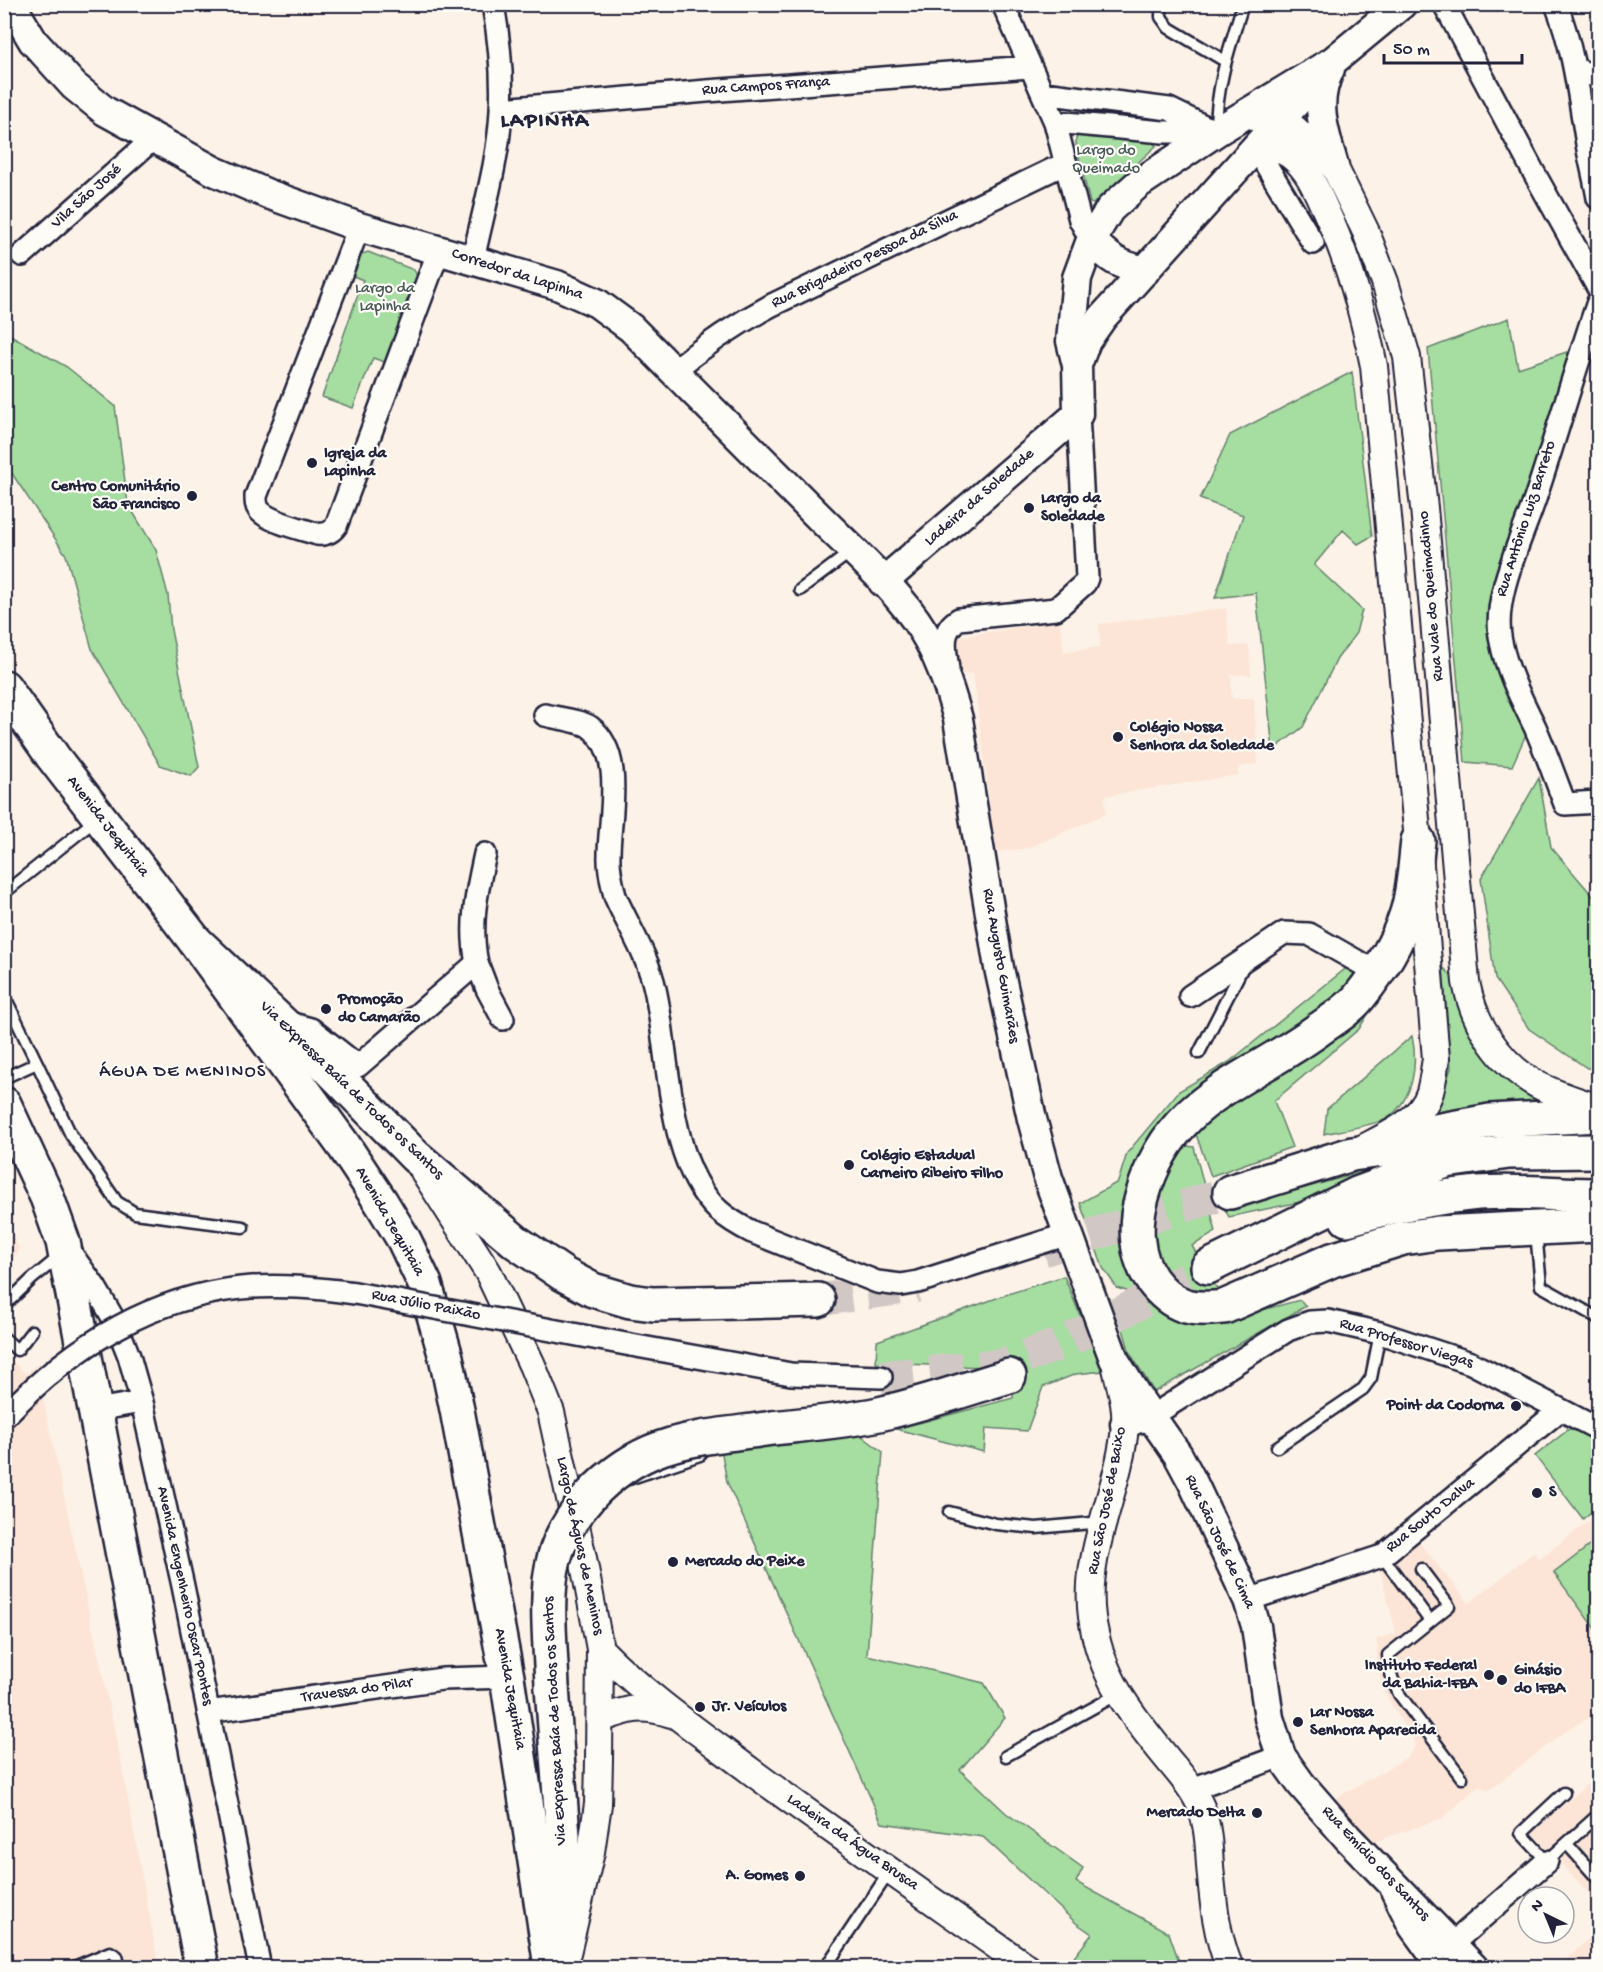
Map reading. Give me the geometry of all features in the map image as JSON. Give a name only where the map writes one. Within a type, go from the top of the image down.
[{"type":"main road","name":"Corredor da Lapinha","points":[[11,4],[33,41],[74,86],[105,111],[214,171],[268,194],[359,227],[557,285],[597,303],[631,328],[883,582]]},
{"type":"main road","points":[[1078,414],[1077,365],[1071,341],[1077,278],[1091,240],[1110,209],[1122,196],[1216,132],[1333,61],[1402,4]]},
{"type":"main road","points":[[1077,365],[1092,330],[1333,61]]},
{"type":"main road","points":[[1333,61],[1322,84],[1320,101],[1322,124],[1334,166]]},
{"type":"main road","points":[[1216,132],[1231,149],[1237,169]]},
{"type":"main road","points":[[1091,240],[1108,256],[1125,267],[1145,272]]},
{"type":"main road","name":"Ladeira da Soledade","points":[[883,582],[1078,414]]},
{"type":"main road","name":"Rua Augusto Guimarães","points":[[883,582],[922,630],[936,655],[950,690],[958,720],[999,968],[1019,1067],[1048,1178],[1114,1359]]},
{"type":"main road","name":"Avenida Jequitaia","points":[[8,688],[53,757],[195,940],[350,1155],[404,1240],[425,1284],[446,1357],[507,1677],[551,1968]]},
{"type":"main road","points":[[1418,842],[1407,912],[1395,942],[1378,973],[1357,999],[1307,1038],[1222,1089],[1180,1123],[1156,1161],[1146,1180],[1139,1207],[1137,1231],[1139,1248],[1151,1278],[1166,1295],[1186,1306],[1199,1309],[1224,1307],[1332,1260],[1403,1238],[1438,1233],[1599,1225]]},
{"type":"main road","name":"Via Expressa Baía de Todos os Santos","points":[[195,940],[415,1156],[538,1259],[592,1290],[630,1301],[653,1304],[818,1300]]},
{"type":"main road","name":"Avenida Engenheiro Oscar Pontes","points":[[4,1104],[47,1197],[64,1247],[202,1968]]},
{"type":"main road","points":[[1230,1192],[1437,1130],[1490,1121],[1599,1114]]},
{"type":"main road","points":[[1352,1154],[1447,1141],[1599,1135]]},
{"type":"main road","points":[[1599,1151],[1509,1152],[1446,1161],[1357,1194],[1211,1273],[1329,1224],[1383,1208],[1478,1193],[1527,1192],[1599,1195]]},
{"type":"main road","points":[[1380,1186],[1467,1169],[1545,1164],[1599,1166]]},
{"type":"main road","name":"Rua São José de Cima","points":[[1114,1359],[1192,1481],[1248,1600],[1256,1626],[1269,1718],[1281,1756]]},
{"type":"main road","name":"Via Expressa Baía de Todos os Santos","points":[[557,1968],[563,1836],[552,1687],[550,1587],[554,1560],[562,1537],[573,1518],[605,1480],[629,1462],[652,1450],[678,1442],[878,1414],[1009,1376]]},
{"type":"main road","points":[[1125,1424],[1152,1416]]},
{"type":"main road","name":"Rua Emídio dos Santos","points":[[1281,1756],[1301,1784],[1380,1870],[1445,1956],[1474,1968]]},
{"type":"street","points":[[473,260],[498,140],[501,109],[498,30],[493,4]]},
{"type":"street","points":[[1003,4],[1055,122],[1080,220],[1091,240]]},
{"type":"street","points":[[1444,4],[1533,171],[1599,288]]},
{"type":"street","points":[[1556,4],[1565,28],[1575,69],[1587,148],[1599,198]]},
{"type":"street","name":"Rua Campos França","points":[[501,109],[1030,67]]},
{"type":"street","points":[[1575,69],[1599,77]]},
{"type":"street","points":[[1043,93],[1169,110],[1216,132]]},
{"type":"street","name":"Rua Vale do Queimadinho","points":[[1216,132],[1245,121],[1261,119],[1278,122],[1295,129],[1334,166],[1366,232],[1385,282],[1407,357],[1424,508],[1466,982],[1470,1002],[1489,1040],[1519,1072],[1537,1085],[1599,1108]]},
{"type":"street","points":[[1055,122],[1163,132],[1216,132]]},
{"type":"street","name":"Vila São José","points":[[22,255],[153,139]]},
{"type":"street","points":[[1313,243],[1256,148],[1269,146],[1289,154],[1312,179],[1340,242],[1357,291],[1374,366],[1436,1059],[1430,1093],[1411,1120],[1352,1154]]},
{"type":"street","name":"Rua Brigadeiro Pessoa da Silva","points":[[673,371],[728,330],[772,305],[1066,163]]},
{"type":"street","points":[[359,227],[256,496],[256,505],[260,512],[317,534],[324,535],[332,532],[336,526],[439,250]]},
{"type":"street","name":"Rua Antônio Luiz Barreto","points":[[1599,302],[1573,374],[1537,494],[1500,599],[1498,621],[1507,663],[1548,757],[1565,804],[1599,802]]},
{"type":"street","points":[[950,690],[945,637],[947,629],[953,623],[959,619],[1056,609],[1085,584],[1087,578],[1078,414]]},
{"type":"street","points":[[545,715],[589,727],[610,756],[614,787],[609,854],[611,882],[655,986],[677,1126],[685,1154],[692,1174],[717,1209],[734,1223],[752,1232],[877,1282],[892,1284],[918,1281],[1068,1234]]},
{"type":"street","points":[[485,854],[476,891],[473,944],[477,963],[503,1019]]},
{"type":"street","points":[[1190,996],[1284,933],[1309,934],[1378,973],[1404,955],[1416,952],[1437,954],[1454,966],[1466,982]]},
{"type":"street","points":[[279,1020],[310,1029],[358,1066],[477,963]]},
{"type":"street","name":"Largo de Águas de Meninos","points":[[415,1156],[488,1272],[532,1365],[551,1412],[600,1649],[597,1804],[591,1852],[563,1968]]},
{"type":"street","name":"Avenida Engenheiro Oscar Pontes","points":[[64,1247],[95,1287],[116,1323],[129,1356],[142,1402],[183,1586],[260,1968]]},
{"type":"street","name":"Rua Júlio Paixão","points":[[4,1416],[71,1357],[102,1336],[139,1316],[202,1295],[240,1288],[275,1286],[355,1293],[791,1374],[881,1377]]},
{"type":"street","name":"Rua Professor Viegas","points":[[1152,1416],[1288,1330],[1310,1322],[1328,1321],[1380,1333],[1471,1363],[1599,1429]]},
{"type":"street","name":"Rua São José de Baixo","points":[[1114,1359],[1125,1424],[1115,1479],[1093,1568],[1090,1596],[1092,1618],[1102,1659],[1118,1694],[1191,1789],[1204,1815],[1214,1908],[1230,1968]]},
{"type":"street","points":[[96,1410],[142,1402]]},
{"type":"street","name":"Rua Souto Dalva","points":[[1248,1600],[1382,1556],[1560,1410]]},
{"type":"street","name":"Ladeira da Água Brusca","points":[[600,1649],[621,1671],[676,1716],[1028,1968]]},
{"type":"street","name":"Travessa do Pilar","points":[[207,1712],[442,1679],[507,1677]]},
{"type":"street","name":"Ladeira da Água Brusca","points":[[600,1719],[637,1708],[653,1708],[676,1716]]},
{"type":"street","points":[[1191,1789],[1281,1756]]},
{"type":"street","points":[[1445,1956],[1547,1861]]},
{"type":"lane","points":[[1161,4],[1161,17],[1169,28],[1226,61]]},
{"type":"lane","points":[[1216,132],[1216,101],[1243,4]]},
{"type":"lane","points":[[800,590],[852,551]]},
{"type":"lane","points":[[4,893],[99,817]]},
{"type":"lane","points":[[1199,1053],[1248,957]]},
{"type":"lane","points":[[4,995],[72,1135],[117,1202],[135,1213],[243,1227]]},
{"type":"lane","points":[[4,1078],[37,1063]]},
{"type":"lane","points":[[1536,1228],[1541,1286],[1599,1318]]},
{"type":"lane","points":[[4,1306],[64,1247]]},
{"type":"lane","points":[[4,1338],[17,1350],[32,1331]]},
{"type":"lane","points":[[1277,1446],[1363,1389],[1371,1378],[1380,1333]]},
{"type":"lane","points":[[571,1500],[700,1455]]},
{"type":"lane","points":[[949,1512],[996,1524],[1036,1528],[1103,1522]]},
{"type":"lane","points":[[1382,1556],[1430,1621]]},
{"type":"lane","points":[[1421,1569],[1449,1606],[1388,1655],[1388,1666],[1399,1694],[1462,1778]]},
{"type":"lane","points":[[1006,1756],[1118,1694]]},
{"type":"lane","points":[[1564,1793],[1521,1833],[1547,1861],[1599,1815]]},
{"type":"lane","points":[[1567,1844],[1599,1879]]},
{"type":"lane","points":[[825,1968],[890,1870]]},
{"type":"lane","points":[[72,1968],[110,1952],[117,1956],[120,1968]]},
{"type":"shaded area","name":"Colégio Nossa Senhora da Soledade","points":[[1226,608],[1230,646],[1249,645],[1251,675],[1231,675],[1232,698],[1254,698],[1258,764],[1238,767],[1238,775],[1105,796],[1106,814],[1028,848],[996,852],[973,674],[959,675],[956,637],[1060,621],[1064,652],[1100,647],[1099,624]]},
{"type":"shaded area","points":[[4,1218],[20,1250],[5,1267],[4,1267]]},
{"type":"shaded area","points":[[4,1353],[26,1374],[36,1365],[121,1761],[159,1967],[5,1967]]},
{"type":"shaded area","name":"Instituto Federal da Bahia-IFBA","points":[[1598,1514],[1598,1719],[1595,1715],[1573,1726],[1489,1790],[1478,1786],[1443,1818],[1374,1842],[1365,1840],[1329,1802],[1406,1758],[1416,1745],[1387,1698],[1381,1682],[1377,1639],[1396,1633],[1380,1571],[1418,1541],[1469,1603],[1534,1552],[1539,1559]]},
{"type":"shaded area","points":[[1598,1774],[1598,1903],[1532,1833]]},
{"type":"shaded area","points":[[1598,1930],[1598,1967],[1558,1967],[1562,1963]]},
{"type":"green space","name":"Largo do Queimado","points":[[1081,134],[1152,141],[1156,146],[1093,204],[1090,203],[1076,145],[1076,138]]},
{"type":"green space","name":"Largo da Lapinha","points":[[368,252],[414,270],[420,281],[390,364],[373,358],[353,408],[322,397],[363,280],[351,275],[359,255]]},
{"type":"green space","points":[[1509,318],[1518,368],[1573,350],[1490,597],[1492,641],[1527,732],[1512,766],[1465,762],[1428,349]]},
{"type":"green space","points":[[5,332],[67,367],[115,406],[128,504],[156,550],[168,595],[171,630],[199,767],[191,776],[160,765],[92,649],[66,555],[5,463]]},
{"type":"green space","points":[[1352,372],[1372,536],[1358,544],[1343,530],[1314,565],[1362,610],[1356,633],[1337,659],[1303,727],[1273,750],[1256,593],[1215,598],[1243,515],[1200,499],[1230,435]]},
{"type":"green space","points":[[1539,778],[1551,847],[1598,902],[1598,1069],[1587,1068],[1529,1029],[1495,979],[1481,879]]},
{"type":"green space","points":[[1349,966],[1363,978],[1163,1130],[1146,1292],[1139,1295],[1117,1288],[1103,1268],[1080,1203],[1118,1182],[1127,1153],[1179,1091],[1229,1062]]},
{"type":"green space","points":[[1443,967],[1454,979],[1480,1042],[1568,1108],[1423,1120],[1442,1096],[1451,1068]]},
{"type":"green space","points":[[1389,979],[1359,1029],[1274,1101],[1292,1147],[1211,1176],[1193,1126]]},
{"type":"green space","points":[[1412,1036],[1414,1069],[1412,1080],[1404,1101],[1397,1110],[1383,1120],[1324,1134],[1327,1109]]},
{"type":"green space","points":[[1179,1145],[1194,1147],[1216,1232],[1192,1246],[1222,1297],[1197,1300],[1162,1277],[1149,1248],[1148,1203]]},
{"type":"green space","points":[[1417,1157],[1309,1211],[1304,1201],[1229,1217],[1225,1210]]},
{"type":"green space","points":[[1064,1276],[1103,1371],[1076,1374],[1043,1387],[1027,1431],[986,1428],[984,1452],[896,1429],[1013,1398],[1012,1368],[876,1363],[877,1341]]},
{"type":"green space","points":[[1300,1300],[1306,1306],[1154,1392],[1130,1353],[1115,1302],[1136,1305],[1153,1302],[1168,1315],[1206,1325]]},
{"type":"green space","points":[[1573,1426],[1598,1439],[1598,1506],[1583,1519],[1535,1456]]},
{"type":"green space","points":[[858,1433],[883,1452],[867,1655],[984,1683],[1005,1718],[960,1770],[1006,1813],[1083,1868],[1076,1882],[1169,1933],[1181,1967],[1075,1967],[1069,1964],[1092,1934],[1076,1923],[983,1837],[882,1823],[727,1482],[721,1449]]},
{"type":"green space","points":[[1598,1539],[1598,1633],[1554,1573]]},
{"type":"tunnel","points":[[1043,1250],[1230,1192]]},
{"type":"tunnel","points":[[881,1377],[1003,1365],[1065,1342],[1208,1267]]},
{"type":"tunnel","points":[[818,1300],[918,1286]]},
{"type":"place","name":"Igreja da Lapinha","points":[[312,463]]},
{"type":"place","name":"Centro Comunitário São Francisco","points":[[192,496]]},
{"type":"place","name":"Largo da Soledade","points":[[1029,508]]},
{"type":"place","name":"Colégio Nossa Senhora da Soledade","points":[[1118,737]]},
{"type":"place","name":"Promoção do Camarão","points":[[326,1009]]},
{"type":"place","name":"Colégio Estadual Carneiro Ribeiro Filho","points":[[849,1165]]},
{"type":"place","name":"Point da Codorna","points":[[1516,1406]]},
{"type":"place","name":"S","points":[[1537,1493]]},
{"type":"place","name":"Mercado do Peixe","points":[[673,1562]]},
{"type":"place","name":"Instituto Federal da Bahia-IFBA","points":[[1489,1675]]},
{"type":"place","name":"Ginásio do IFBA","points":[[1502,1680]]},
{"type":"place","name":"Jr. Veículos","points":[[700,1707]]},
{"type":"place","name":"Lar Nossa Senhora Aparecida","points":[[1298,1722]]},
{"type":"place","name":"Mercado Delta","points":[[1257,1813]]},
{"type":"place","name":"A. Gomes","points":[[800,1876]]},
{"type":"district","name":"LAPINHA","points":[[545,122]]},
{"type":"district","name":"ÁGUA DE MENINOS","points":[[183,1072]]}]
